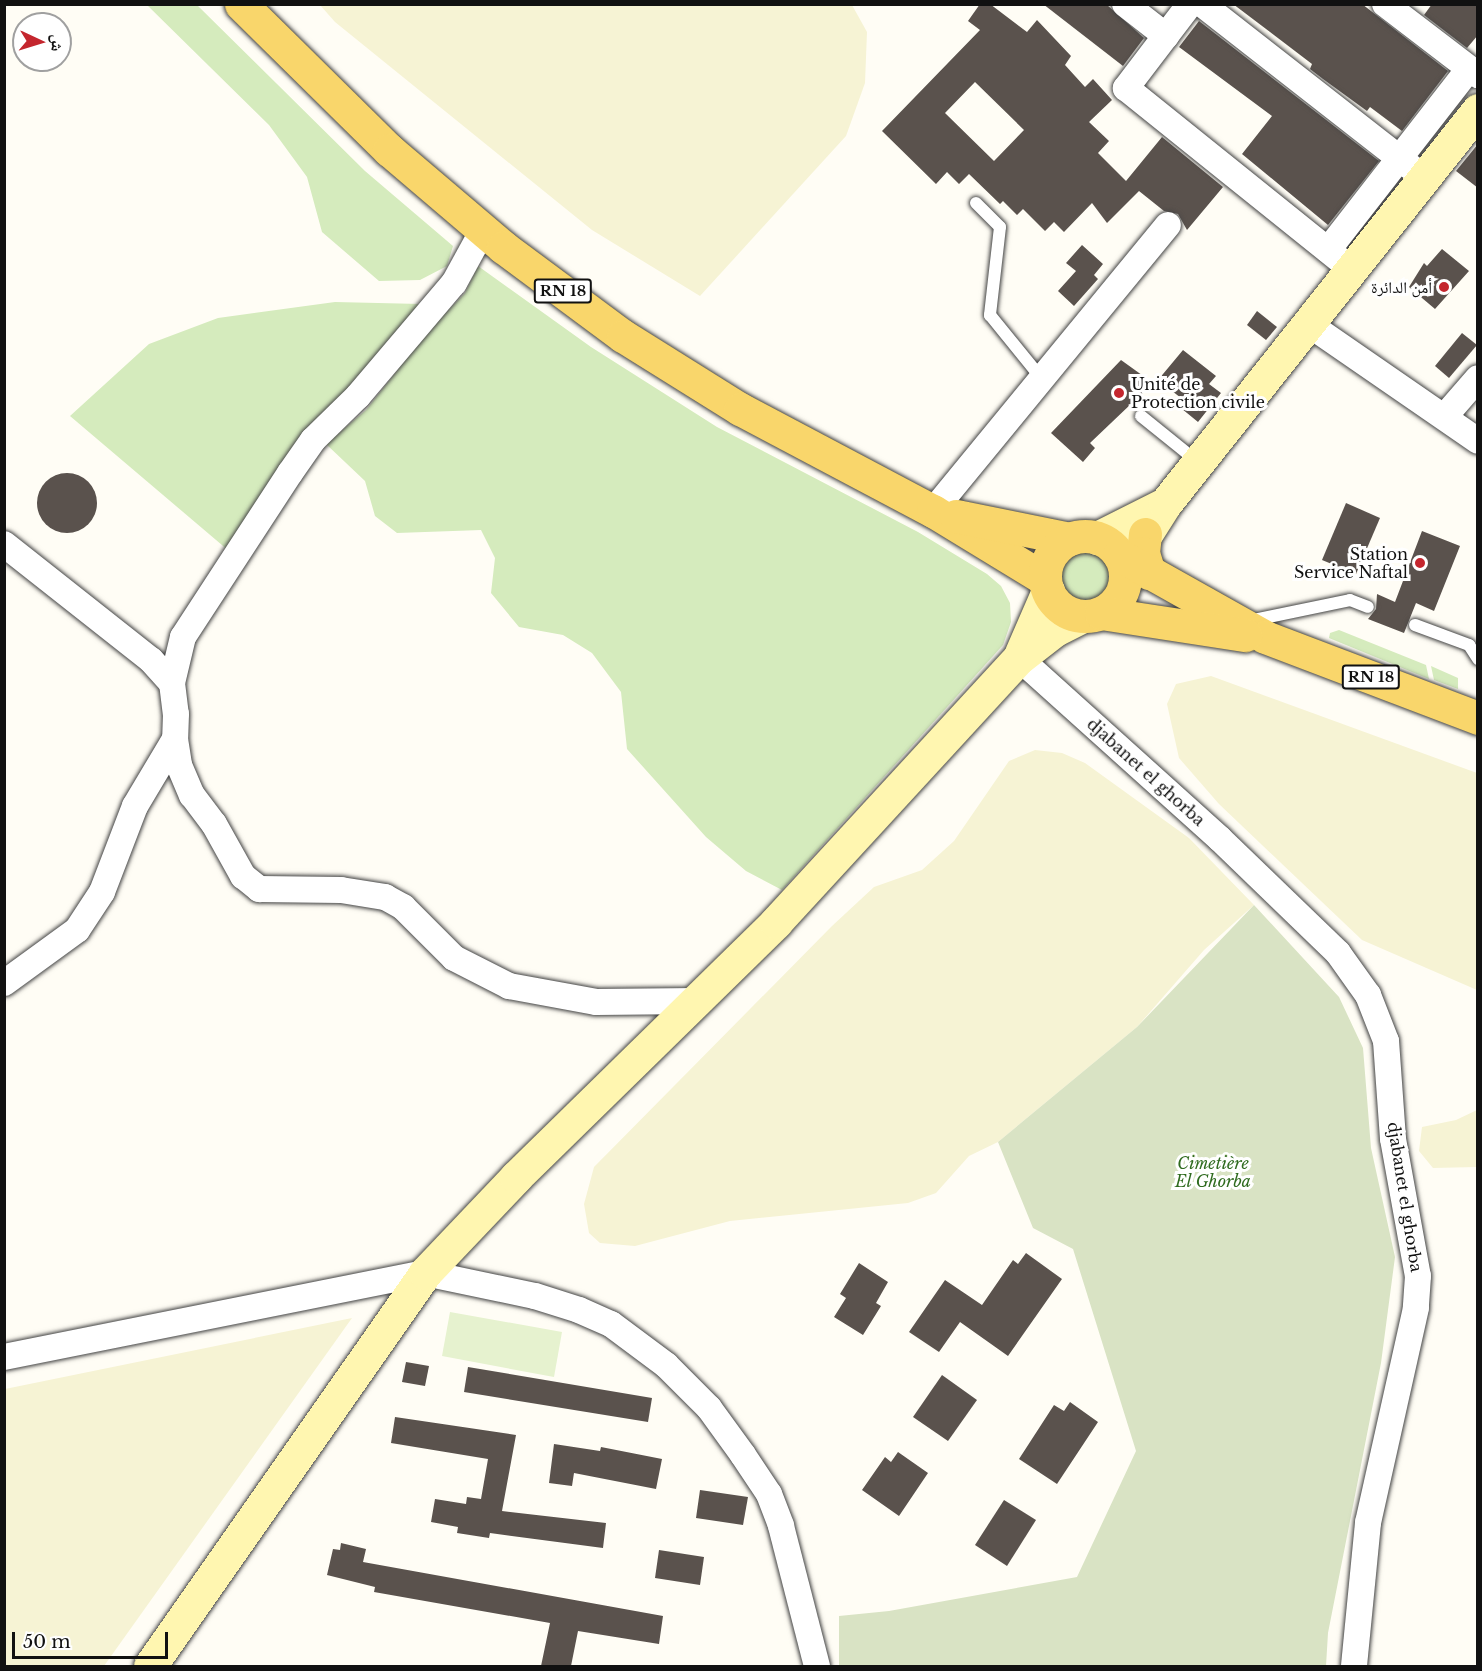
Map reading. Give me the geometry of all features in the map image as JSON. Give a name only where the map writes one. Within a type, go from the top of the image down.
[{"type":"main road","name":"RN 18","points":[[241,4],[389,150],[483,230],[642,348],[740,409],[933,511],[1046,585]]},
{"type":"main road","points":[[150,1666],[425,1273],[516,1177],[776,922],[1019,658],[1055,630],[1092,615],[1118,600],[1119,554],[1165,504],[1310,325],[1340,260],[1412,168],[1478,110]]},
{"type":"main road","points":[[1019,658],[1046,585],[1051,555],[1119,554],[1165,504]]},
{"type":"main road","name":"RN 18","points":[[933,511],[1119,554],[1252,630],[1478,718]]},
{"type":"main road","points":[[1046,585],[1061,609],[1092,615]]},
{"type":"main road","name":"RN 18","points":[[1092,615],[1252,630]]},
{"type":"street","points":[[1125,4],[1166,36]]},
{"type":"street","points":[[1190,4],[1126,88],[1340,260]]},
{"type":"street","points":[[1202,4],[1412,168],[1473,72],[1385,4]]},
{"type":"street","points":[[933,511],[1168,225]]},
{"type":"street","points":[[483,230],[454,283],[358,396],[313,440],[183,637],[172,683],[179,765],[192,795],[214,824],[243,876],[259,889],[341,890],[384,897],[403,907],[454,958],[509,986],[532,992],[596,1002],[696,1001]]},
{"type":"street","points":[[1310,325],[1445,416],[1478,441]]},
{"type":"street","points":[[1445,416],[1478,378]]},
{"type":"street","points":[[4,544],[151,660],[172,683]]},
{"type":"street","name":"djabanet el ghorba","points":[[1019,658],[1220,839],[1338,953],[1368,995],[1386,1041],[1393,1139],[1418,1276],[1416,1308],[1368,1523],[1354,1666]]},
{"type":"street","points":[[4,983],[77,930],[102,892],[135,806],[175,739]]},
{"type":"street","points":[[4,1357],[425,1273],[535,1296],[579,1310],[634,1340],[673,1372],[709,1408],[769,1494],[794,1570],[817,1666]]},
{"type":"lane","points":[[976,203],[1000,227],[990,315],[1042,379]]},
{"type":"lane","points":[[1141,416],[1198,462]]},
{"type":"lane","points":[[1252,630],[1350,600],[1368,607]]},
{"type":"lane","points":[[1415,625],[1469,645],[1478,659]]},
{"type":"shaded area","points":[[320,5],[852,5],[867,32],[865,83],[846,136],[700,296],[592,230],[335,22]]},
{"type":"shaded area","points":[[1211,676],[1477,773],[1477,990],[1362,940],[1219,804],[1179,758],[1167,704],[1176,684]]},
{"type":"shaded area","points":[[1035,750],[1062,753],[1085,763],[1189,838],[1254,905],[1204,950],[1137,1027],[998,1142],[969,1156],[936,1193],[908,1203],[730,1221],[635,1246],[600,1243],[589,1233],[584,1204],[594,1167],[832,926],[874,887],[922,870],[954,841],[1009,761]]},
{"type":"shaded area","points":[[1477,1110],[1477,1167],[1433,1168],[1419,1151],[1422,1127],[1456,1120]]},
{"type":"shaded area","points":[[352,1318],[104,1666],[5,1666],[5,1389]]},
{"type":"green space","points":[[147,5],[197,5],[365,171],[453,246],[447,266],[420,280],[379,281],[322,232],[307,177],[269,125]]},
{"type":"green space","points":[[478,266],[591,347],[717,427],[918,532],[987,574],[1001,586],[1010,603],[1011,622],[1003,645],[782,890],[746,871],[706,837],[627,749],[621,692],[592,653],[563,635],[519,627],[491,593],[495,558],[481,530],[397,533],[375,516],[365,481],[326,444],[366,410],[429,330],[465,293]]},
{"type":"green space","points":[[335,302],[421,304],[336,402],[299,438],[229,551],[70,416],[149,344],[218,318]]},
{"type":"green space","points":[[1085,551],[1103,558],[1110,576],[1103,594],[1085,601],[1067,594],[1060,576],[1067,558]]},
{"type":"green space","points":[[1339,630],[1426,665],[1429,679],[1329,638],[1330,633]]},
{"type":"green space","points":[[1431,666],[1458,678],[1458,689],[1434,680]]},
{"type":"green space","name":"Cimetière El Ghorba","points":[[1254,905],[1339,997],[1363,1048],[1371,1148],[1395,1257],[1381,1363],[1328,1633],[1326,1666],[839,1666],[839,1616],[889,1611],[1077,1577],[1136,1451],[1073,1249],[1033,1228],[998,1142],[1137,1027]]},
{"type":"green space","points":[[450,1312],[562,1332],[554,1377],[442,1356]]},
{"type":"building","points":[[980,4],[990,4],[1027,32],[1037,20],[1071,56],[1065,65],[1085,87],[1093,79],[1112,100],[1089,122],[1109,141],[1098,153],[1126,181],[1162,137],[1223,187],[1187,230],[1178,214],[1164,211],[1139,191],[1107,223],[1092,203],[1064,232],[1054,222],[1045,231],[1023,209],[1017,215],[1003,201],[1000,204],[969,174],[959,184],[947,172],[936,184],[882,131],[980,30],[968,21]],"holes":[[[975,82],[1024,130],[994,161],[945,113]]]},
{"type":"building","points":[[1043,4],[1106,4],[1144,38],[1123,66]]},
{"type":"building","points":[[1233,4],[1362,4],[1448,71],[1402,131],[1370,107],[1367,111],[1323,79],[1310,69],[1312,64]]},
{"type":"building","points":[[1432,4],[1478,4],[1478,35],[1467,48],[1424,15]]},
{"type":"building","points":[[1199,21],[1379,161],[1328,225],[1242,154],[1272,116],[1179,47]]},
{"type":"building","points":[[1478,144],[1478,188],[1456,171]]},
{"type":"building","points":[[1082,245],[1103,264],[1094,275],[1098,279],[1074,306],[1058,291],[1076,271],[1066,263]]},
{"type":"building","points":[[1442,249],[1469,271],[1435,309],[1409,287],[1424,263],[1427,266]]},
{"type":"building","points":[[1257,311],[1277,327],[1266,340],[1247,325]]},
{"type":"building","points":[[1462,333],[1477,345],[1449,378],[1435,366]]},
{"type":"building","points":[[1183,350],[1216,376],[1209,384],[1221,393],[1198,422],[1176,404],[1181,398],[1158,380]]},
{"type":"building","points":[[1121,360],[1153,383],[1090,443],[1095,448],[1083,462],[1051,433]]},
{"type":"building","points":[[61,473],[73,473],[84,478],[92,486],[97,503],[95,515],[84,528],[73,533],[61,533],[50,528],[42,520],[37,509],[37,497],[42,486],[50,478]]},
{"type":"building","points":[[1346,503],[1380,518],[1356,574],[1322,560]]},
{"type":"building","points":[[1422,531],[1460,546],[1434,611],[1416,603],[1404,633],[1368,619],[1376,609],[1377,594],[1395,602]]},
{"type":"building","points":[[1026,1253],[1062,1279],[1008,1356],[960,1322],[939,1352],[909,1332],[945,1280],[982,1305],[1013,1260],[1018,1264]]},
{"type":"building","points":[[859,1263],[888,1282],[876,1303],[881,1306],[863,1335],[834,1317],[846,1298],[840,1294]]},
{"type":"building","points":[[406,1362],[429,1366],[425,1386],[402,1382]]},
{"type":"building","points":[[468,1367],[652,1398],[648,1422],[464,1392]]},
{"type":"building","points":[[942,1375],[977,1400],[948,1441],[913,1417]]},
{"type":"building","points":[[1070,1402],[1098,1422],[1057,1484],[1019,1459],[1054,1405],[1064,1411]]},
{"type":"building","points":[[395,1417],[516,1435],[502,1511],[606,1523],[603,1548],[490,1533],[489,1538],[457,1533],[458,1527],[431,1522],[435,1499],[466,1504],[467,1497],[481,1499],[488,1459],[391,1443]]},
{"type":"building","points":[[554,1444],[600,1451],[601,1447],[662,1459],[656,1489],[574,1473],[572,1486],[549,1483]]},
{"type":"building","points":[[898,1452],[928,1473],[899,1516],[862,1490],[885,1457],[891,1462]]},
{"type":"building","points":[[700,1490],[748,1497],[743,1525],[696,1518]]},
{"type":"building","points":[[1004,1500],[1036,1520],[1007,1566],[975,1545]]},
{"type":"building","points":[[341,1543],[366,1549],[363,1562],[663,1616],[659,1644],[578,1631],[571,1666],[541,1666],[550,1623],[374,1592],[375,1587],[327,1575],[333,1549],[340,1550]]},
{"type":"building","points":[[659,1550],[704,1557],[700,1585],[655,1578]]},
{"type":"place","name":"أمن الدائرة","points":[[1444,287]]},
{"type":"place","name":"Unité de Protection civile","points":[[1119,393]]},
{"type":"place","name":"Station Service Naftal","points":[[1420,563]]}]
